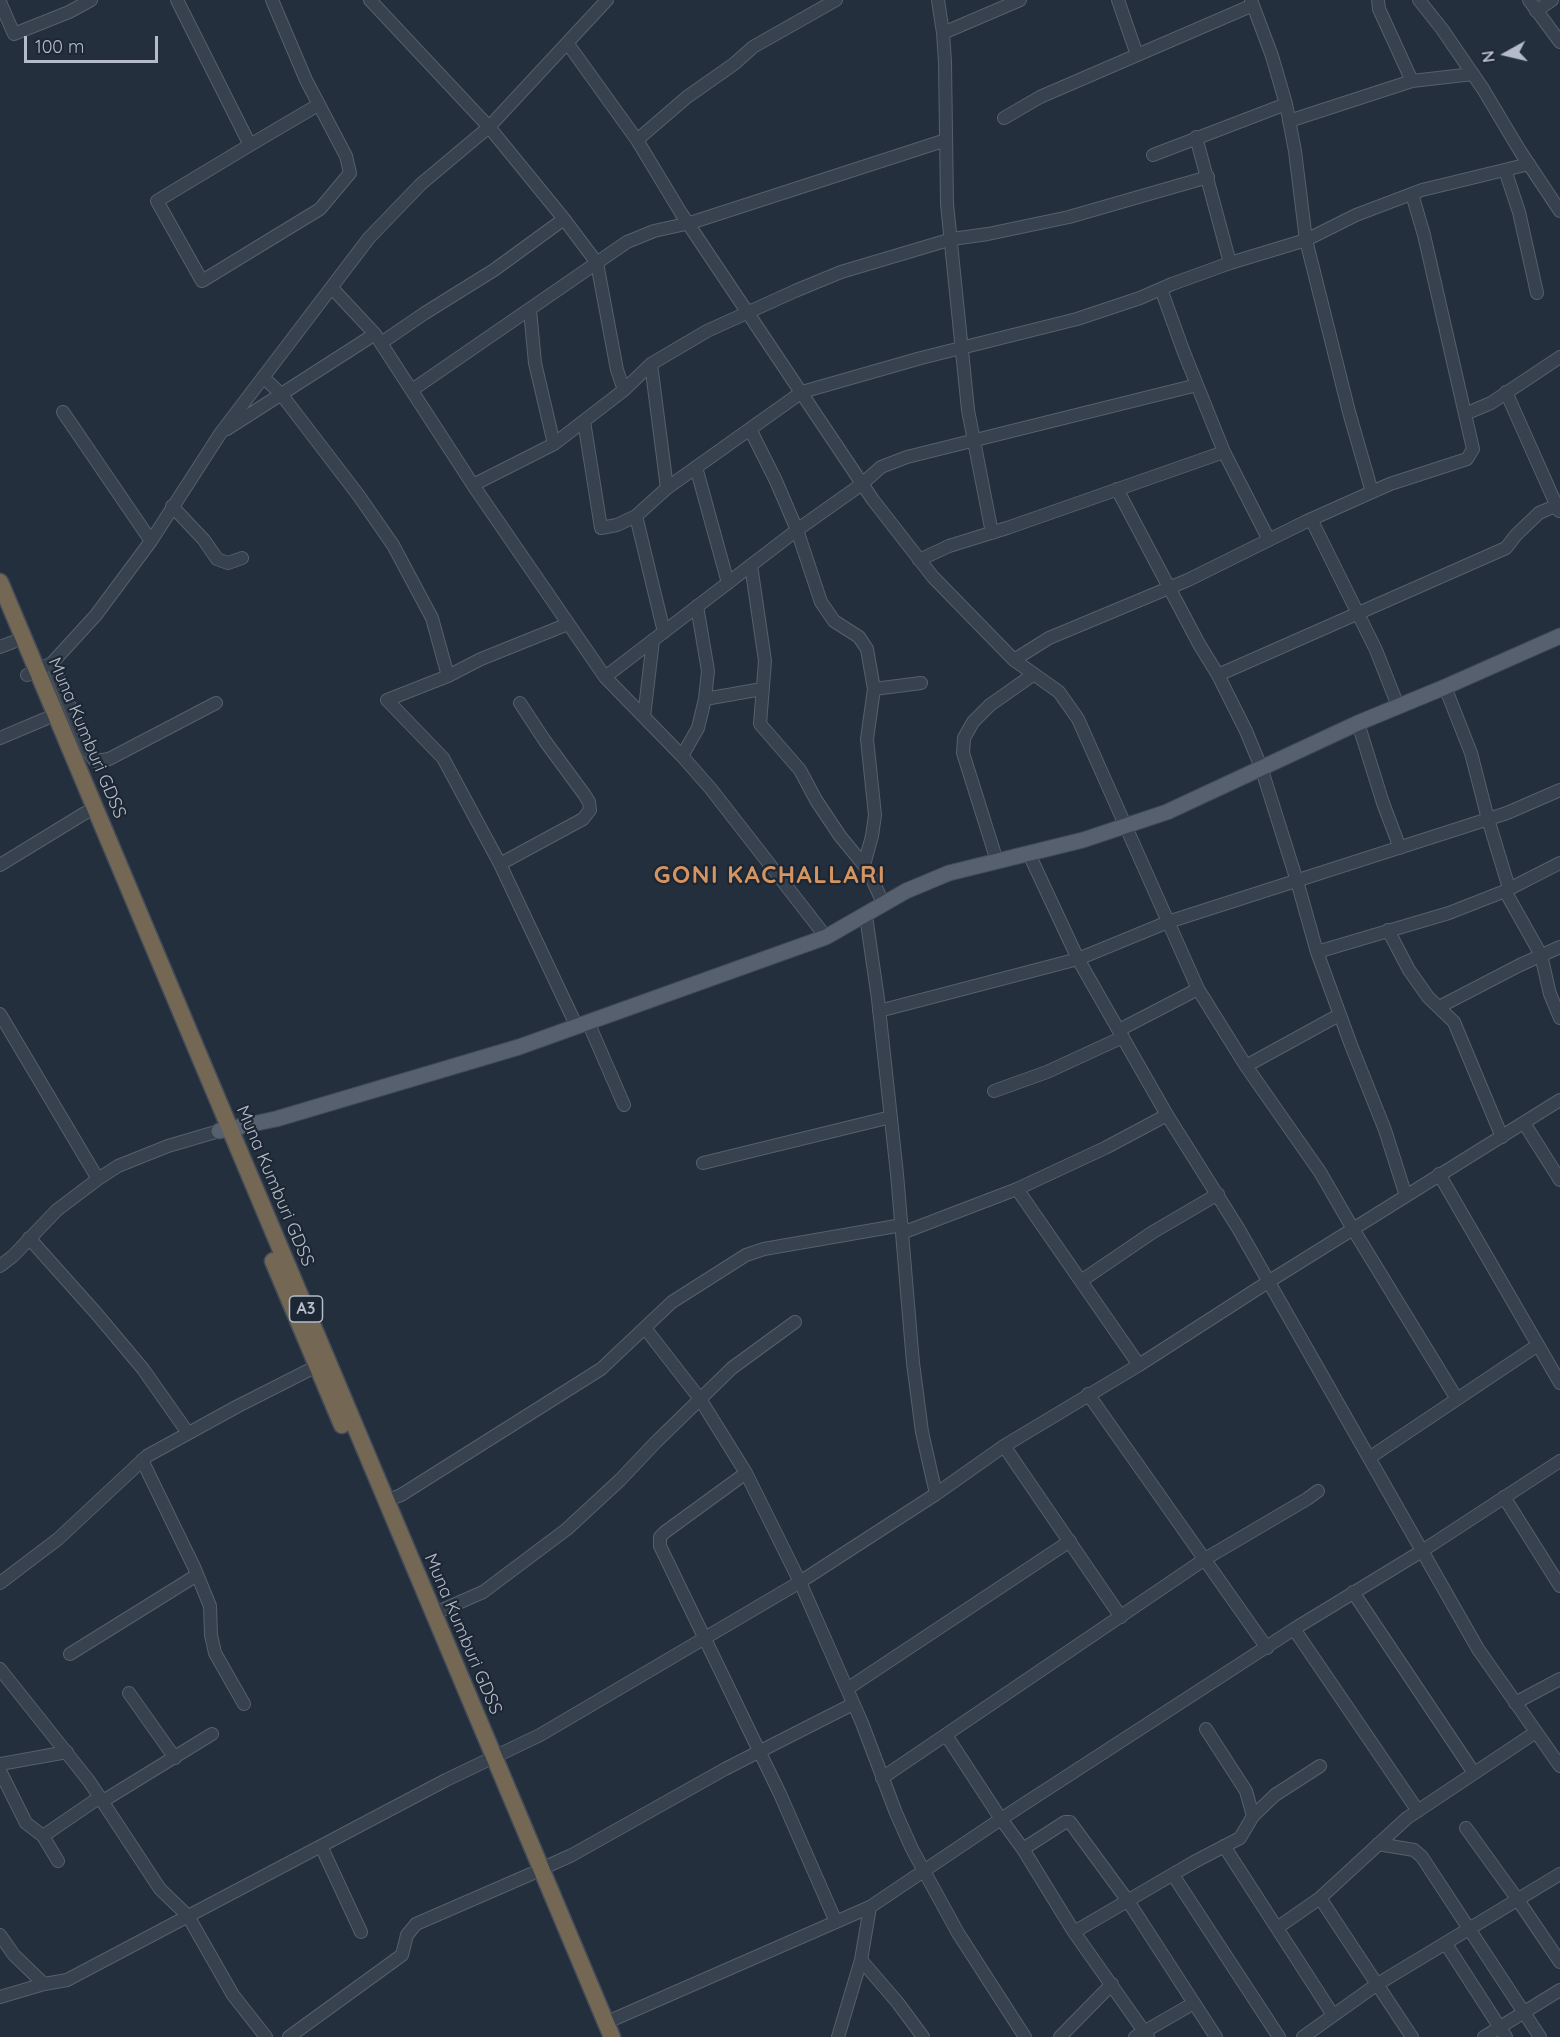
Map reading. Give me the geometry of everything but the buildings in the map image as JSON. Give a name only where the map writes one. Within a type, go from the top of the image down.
[{"type":"highway","name":"Muna Kumburi GDSS","points":[[0,582],[39,670],[317,1366],[490,1760]]},
{"type":"highway","name":"Muna Kumburi GDSS","points":[[0,610],[7,644],[39,670],[45,719],[84,813],[386,1501],[490,1760],[606,2032]]},
{"type":"main road","points":[[224,1129],[276,1119],[519,1047],[826,937],[866,916],[883,903],[949,873],[1083,840],[1167,812],[1358,723],[1560,636]]},
{"type":"street","points":[[0,2],[14,34],[69,12],[91,0]]},
{"type":"street","points":[[177,0],[250,145]]},
{"type":"street","points":[[272,0],[318,105],[346,156],[350,173],[320,209],[202,281],[157,201],[318,105]]},
{"type":"street","points":[[370,0],[489,127],[597,262],[616,370],[624,390]]},
{"type":"street","points":[[637,140],[753,47],[836,0]]},
{"type":"street","points":[[938,0],[943,33],[947,204],[968,410],[992,533]]},
{"type":"street","points":[[943,33],[1020,0]]},
{"type":"street","points":[[1118,0],[1137,55]]},
{"type":"street","points":[[1378,0],[1379,9],[1412,81]]},
{"type":"street","points":[[1419,0],[1473,74],[1560,211]]},
{"type":"street","points":[[1529,0],[1560,42]]},
{"type":"street","points":[[1536,11],[1552,0]]},
{"type":"street","points":[[216,703],[109,759],[95,760],[39,670],[96,615],[151,541],[220,434],[369,238],[421,184],[489,127],[606,1]]},
{"type":"street","points":[[1004,118],[1040,98],[1252,3],[1272,56],[1286,104],[1306,240],[1349,412],[1372,492]]},
{"type":"street","points":[[568,44],[637,140],[681,213],[690,223],[862,484],[919,561],[1014,660],[1059,692],[1078,719],[1198,989],[1246,1066],[1320,1172],[1457,1399]]},
{"type":"street","points":[[1289,121],[1412,81],[1473,74]]},
{"type":"street","points":[[1153,155],[1286,104]]},
{"type":"street","points":[[1196,137],[1230,263]]},
{"type":"street","points":[[412,390],[627,242],[654,231],[690,223],[946,140]]},
{"type":"street","points":[[584,421],[601,528],[617,525],[636,516],[667,488],[802,392],[963,347],[1077,319],[1140,298],[1230,263],[1306,240],[1356,215],[1412,194],[1529,164]]},
{"type":"street","points":[[1505,170],[1519,212],[1537,293]]},
{"type":"street","points":[[473,485],[554,444],[624,390],[651,364],[707,331],[841,272],[952,239],[1069,217],[1208,177]]},
{"type":"street","points":[[1014,660],[1049,638],[1169,588],[1390,483],[1467,459],[1473,449],[1424,235],[1412,194]]},
{"type":"street","points":[[220,434],[281,394],[425,313],[494,270],[564,219]]},
{"type":"street","points":[[332,288],[378,339],[473,485],[605,676],[711,789],[826,937]]},
{"type":"street","points":[[1161,288],[1224,452],[1269,540]]},
{"type":"street","points":[[530,310],[535,363],[554,444]]},
{"type":"street","points":[[1465,414],[1491,403],[1560,357]]},
{"type":"street","points":[[651,364],[667,488]]},
{"type":"street","points":[[263,377],[281,394],[359,496],[393,545],[432,618],[448,676]]},
{"type":"street","points":[[605,676],[797,530],[862,484],[881,466],[1197,385]]},
{"type":"street","points":[[1218,675],[1506,548],[1539,513],[1559,507],[1506,393]]},
{"type":"street","points":[[63,412],[151,541]]},
{"type":"street","points":[[750,429],[797,530],[820,602],[834,621],[859,638],[867,649],[874,689],[867,739],[874,815],[872,836],[864,865]]},
{"type":"street","points":[[919,561],[950,546],[1224,452]]},
{"type":"street","points":[[696,467],[728,583]]},
{"type":"street","points":[[1117,489],[1218,675],[1261,767],[1317,952],[1339,1015],[1385,1130],[1406,1196]]},
{"type":"street","points":[[172,506],[204,540],[217,558],[228,563],[242,558]]},
{"type":"street","points":[[636,516],[664,632]]},
{"type":"street","points":[[1311,519],[1376,650],[1398,706]]},
{"type":"street","points":[[751,565],[765,661],[760,724],[800,770],[816,800],[840,836],[868,870],[883,903]]},
{"type":"street","points":[[682,756],[698,728],[705,699],[708,671],[697,606]]},
{"type":"street","points":[[568,624],[387,700],[443,758],[624,1106]]},
{"type":"street","points":[[644,717],[653,640]]},
{"type":"street","points":[[997,861],[963,753],[964,738],[973,722],[990,705],[1034,674]]},
{"type":"street","points":[[874,689],[921,683]]},
{"type":"street","points":[[1445,687],[1471,753],[1507,890],[1541,955],[1550,994],[1560,1018]]},
{"type":"street","points":[[705,699],[762,689]]},
{"type":"street","points":[[500,864],[583,819],[590,810],[589,801],[520,703]]},
{"type":"street","points":[[0,738],[45,719]]},
{"type":"street","points":[[1358,723],[1400,848]]},
{"type":"street","points":[[879,1011],[1078,959],[1168,922],[1507,813],[1560,790]]},
{"type":"street","points":[[0,865],[84,813]]},
{"type":"street","points":[[1029,854],[1078,959],[1167,1115],[1218,1194],[1478,1649],[1560,1766]]},
{"type":"street","points":[[1317,952],[1449,913],[1507,890],[1560,863]]},
{"type":"street","points":[[866,916],[891,1117],[913,1363],[922,1432],[936,1494]]},
{"type":"street","points":[[1388,930],[1409,970],[1428,997],[1454,1022],[1502,1137]]},
{"type":"street","points":[[1439,1007],[1560,947]]},
{"type":"street","points":[[994,1091],[1047,1072],[1121,1034],[1198,989]]},
{"type":"street","points":[[0,1014],[98,1179]]},
{"type":"street","points":[[1246,1066],[1339,1015]]},
{"type":"street","points":[[0,1997],[67,1980],[446,1780],[540,1735],[800,1582],[936,1494],[1004,1446],[1138,1365],[1560,1100]]},
{"type":"street","points":[[386,1501],[401,1495],[601,1369],[672,1302],[746,1255],[764,1249],[902,1229],[1017,1189],[1105,1148],[1167,1115]]},
{"type":"street","points":[[703,1163],[891,1117]]},
{"type":"street","points":[[1524,1123],[1560,1180]]},
{"type":"street","points":[[0,1266],[13,1256],[57,1210],[118,1166],[168,1146],[224,1129]]},
{"type":"street","points":[[1439,1174],[1560,1383]]},
{"type":"street","points":[[1017,1189],[1138,1365]]},
{"type":"street","points":[[1081,1281],[1153,1232],[1218,1194]]},
{"type":"street","points":[[29,1238],[143,1369],[188,1433]]},
{"type":"street","points":[[433,1614],[483,1592],[567,1529],[620,1480],[732,1368],[795,1322]]},
{"type":"street","points":[[645,1328],[700,1399],[746,1473],[800,1582],[847,1689],[896,1813],[923,1872],[958,1933],[1025,2037]]},
{"type":"street","points":[[1369,1458],[1538,1345]]},
{"type":"street","points":[[0,1583],[58,1539],[142,1460],[188,1433],[317,1366]]},
{"type":"street","points":[[1088,1394],[1267,1648]]},
{"type":"street","points":[[1004,1446],[1121,1617]]},
{"type":"street","points":[[142,1460],[210,1606],[211,1635],[215,1653],[243,1704]]},
{"type":"street","points":[[606,2032],[870,1907],[1294,1629],[1422,1551],[1560,1461]]},
{"type":"street","points":[[746,1473],[660,1536],[660,1546],[760,1751],[836,1922]]},
{"type":"street","points":[[882,1778],[1205,1559],[1318,1491]]},
{"type":"street","points":[[1504,1497],[1560,1586]]},
{"type":"street","points":[[847,1689],[1070,1540]]},
{"type":"street","points":[[70,1654],[197,1575]]},
{"type":"street","points":[[1353,1592],[1474,1773]]},
{"type":"street","points":[[1294,1629],[1418,1811]]},
{"type":"street","points":[[0,1669],[67,1752],[160,1889],[188,1916],[233,1995],[266,2037]]},
{"type":"street","points":[[1515,1703],[1560,1678]]},
{"type":"street","points":[[129,1693],[175,1758]]},
{"type":"street","points":[[289,2037],[402,1954],[407,1935],[416,1924],[572,1855],[760,1751],[853,1704]]},
{"type":"street","points":[[1206,1729],[1246,1791],[1253,1816]]},
{"type":"street","points":[[1277,1928],[1320,1898],[1378,1844],[1418,1811],[1536,1732]]},
{"type":"street","points":[[43,1836],[212,1734]]},
{"type":"street","points":[[945,1735],[1023,1849],[1074,1932],[1112,1984],[1142,2035],[1194,2003]]},
{"type":"street","points":[[0,1764],[67,1752]]},
{"type":"street","points":[[1074,1932],[1240,1838],[1253,1816],[1275,1795],[1320,1766]]},
{"type":"street","points":[[0,1771],[26,1823],[43,1836],[58,1861]]},
{"type":"street","points":[[1023,1849],[1065,1822],[1070,1822],[1128,1901],[1216,2037]]},
{"type":"street","points":[[1466,1828],[1560,1962]]},
{"type":"street","points":[[1378,1844],[1414,1850],[1422,1857],[1540,2037]]},
{"type":"street","points":[[321,1846],[361,1932]]},
{"type":"street","points":[[1224,1846],[1333,2015]]},
{"type":"street","points":[[1309,2035],[1376,1984],[1560,1874]]},
{"type":"street","points":[[1173,1875],[1279,2037]]},
{"type":"street","points":[[1320,1898],[1412,2037]]},
{"type":"street","points":[[838,2037],[861,1960],[870,1907]]},
{"type":"street","points":[[0,1935],[14,1955],[44,1984]]},
{"type":"street","points":[[1446,1944],[1502,2032]]},
{"type":"street","points":[[861,1960],[898,2003],[923,2037]]},
{"type":"street","points":[[1060,2037],[1112,1984]]},
{"type":"street","points":[[1484,2037],[1502,2032],[1523,2012],[1560,1990]]},
{"type":"district","name":"GONI KACHALLARI","points":[[770,876]]}]
